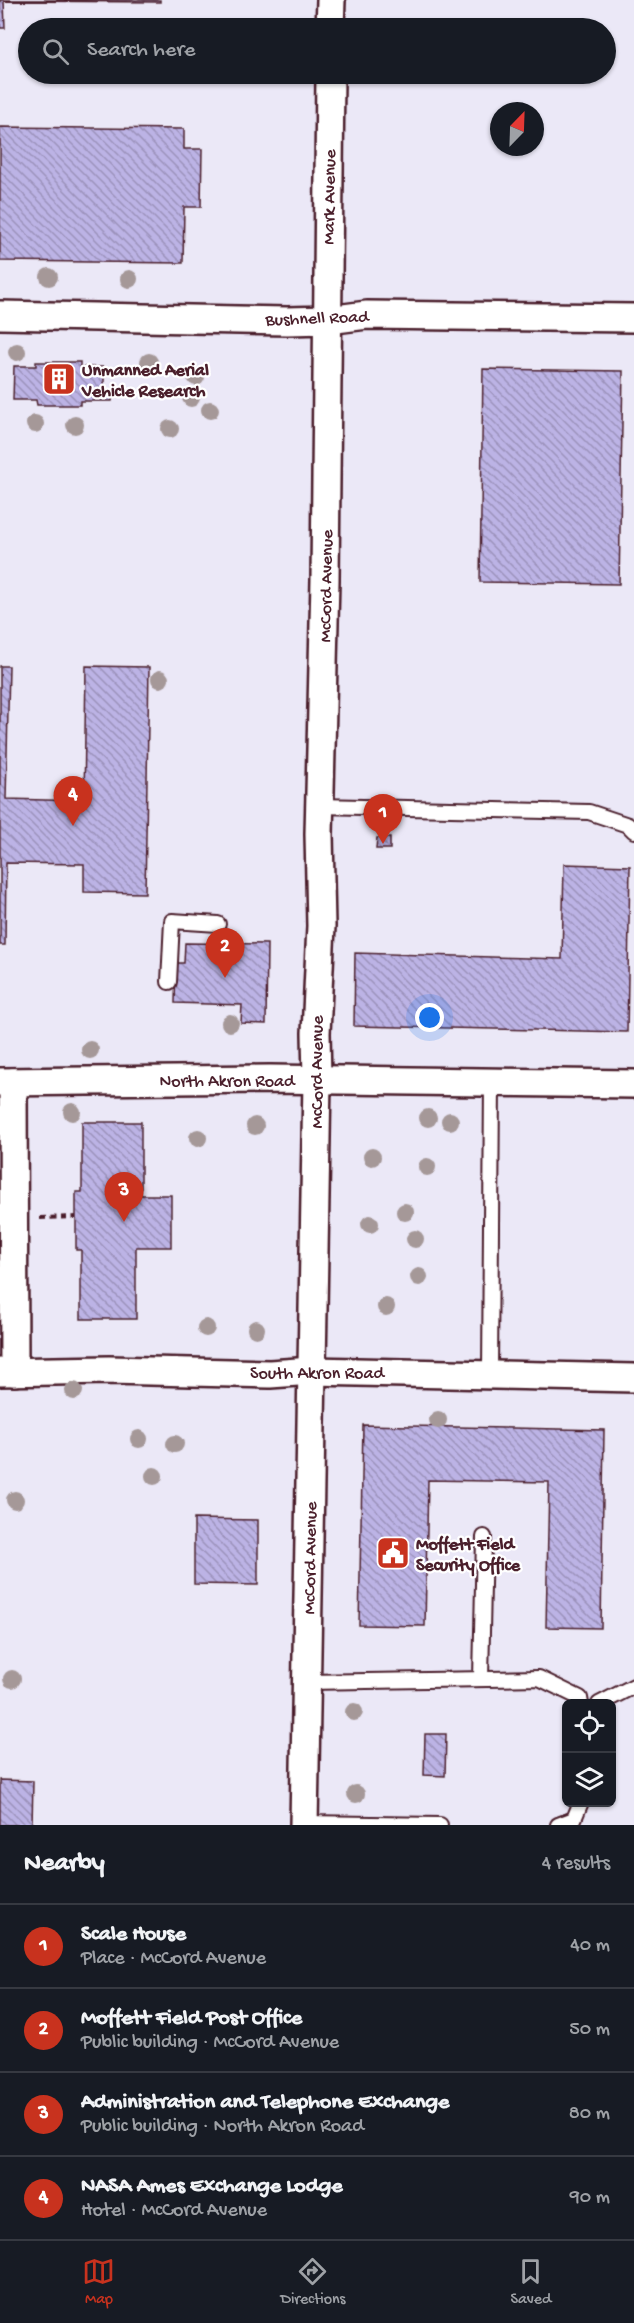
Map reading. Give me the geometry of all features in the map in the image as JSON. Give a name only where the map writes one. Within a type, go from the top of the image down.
[{"type":"street","points":[[330,18],[331,0]]},
{"type":"street","name":"Mark Avenue","points":[[328,320],[330,84]]},
{"type":"street","name":"Bushnell Road","points":[[0,315],[328,320],[367,315],[634,318]]},
{"type":"street","name":"McCord Avenue","points":[[304,1824],[317,1080],[315,1033],[321,926],[319,806],[328,320]]},
{"type":"street","name":"North Akron Road","points":[[6,1082],[177,1079],[634,1084]]},
{"type":"street","points":[[6,1082],[7,1372]]},
{"type":"street","name":"South Akron Road","points":[[7,1372],[109,1370],[270,1374],[312,1371],[634,1378]]},
{"type":"lane","points":[[319,806],[589,812],[628,825],[634,831]]},
{"type":"lane","points":[[169,982],[172,921],[218,924]]},
{"type":"lane","points":[[490,1375],[492,1081]]},
{"type":"lane","points":[[481,1679],[484,1537]]},
{"type":"lane","points":[[306,1682],[538,1678],[580,1699]]},
{"type":"lane","points":[[609,1699],[634,1686]]},
{"type":"lane","points":[[558,1825],[574,1819],[579,1807]]},
{"type":"lane","points":[[304,1824],[440,1825]]},
{"type":"building","points":[[0,0],[160,0],[160,2],[4,1],[5,28],[0,28]]},
{"type":"building","points":[[0,127],[184,129],[184,149],[202,149],[201,207],[184,207],[183,263],[0,261]]},
{"type":"building","name":"Unmanned Aerial Vehicle Research","points":[[36,362],[80,362],[80,367],[104,367],[104,391],[113,391],[112,401],[80,401],[80,405],[37,405],[36,400],[13,400],[14,366],[36,366]]},
{"type":"building","points":[[483,369],[623,371],[619,584],[480,582]]},
{"type":"building","points":[[0,666],[9,666],[6,799],[84,801],[86,666],[149,667],[145,893],[84,892],[84,864],[6,863],[5,945],[0,945]]},
{"type":"building","points":[[377,838],[390,838],[390,849],[376,849]]},
{"type":"building","points":[[564,864],[630,866],[627,1032],[354,1026],[355,953],[562,959]]},
{"type":"building","points":[[185,943],[267,944],[266,1024],[241,1023],[242,1005],[175,1003],[176,963],[184,963]]},
{"type":"building","points":[[82,1122],[141,1122],[141,1195],[171,1195],[171,1247],[136,1247],[136,1319],[81,1319],[81,1250],[76,1250],[76,1192],[82,1192]]},
{"type":"building","name":"Moffett Field Security Office","points":[[363,1425],[604,1430],[601,1628],[546,1627],[549,1482],[428,1480],[425,1626],[359,1625]]},
{"type":"building","points":[[194,1519],[258,1520],[258,1585],[194,1584]]},
{"type":"building","points":[[425,1734],[446,1734],[445,1776],[424,1775]]},
{"type":"building","points":[[0,1780],[33,1781],[32,1825],[0,1825]]},
{"type":"place","name":"Unmanned Aerial Vehicle Research","points":[[59,379]]},
{"type":"place","name":"NASA Ames Exchange Lodge","points":[[73,826]]},
{"type":"place","name":"Scale House","points":[[383,844]]},
{"type":"place","name":"Moffett Field Post Office","points":[[225,978]]},
{"type":"place","name":"Administration and Telephone Exchange","points":[[124,1222]]},
{"type":"place","name":"Moffett Field Security Office","points":[[393,1553]]}]
